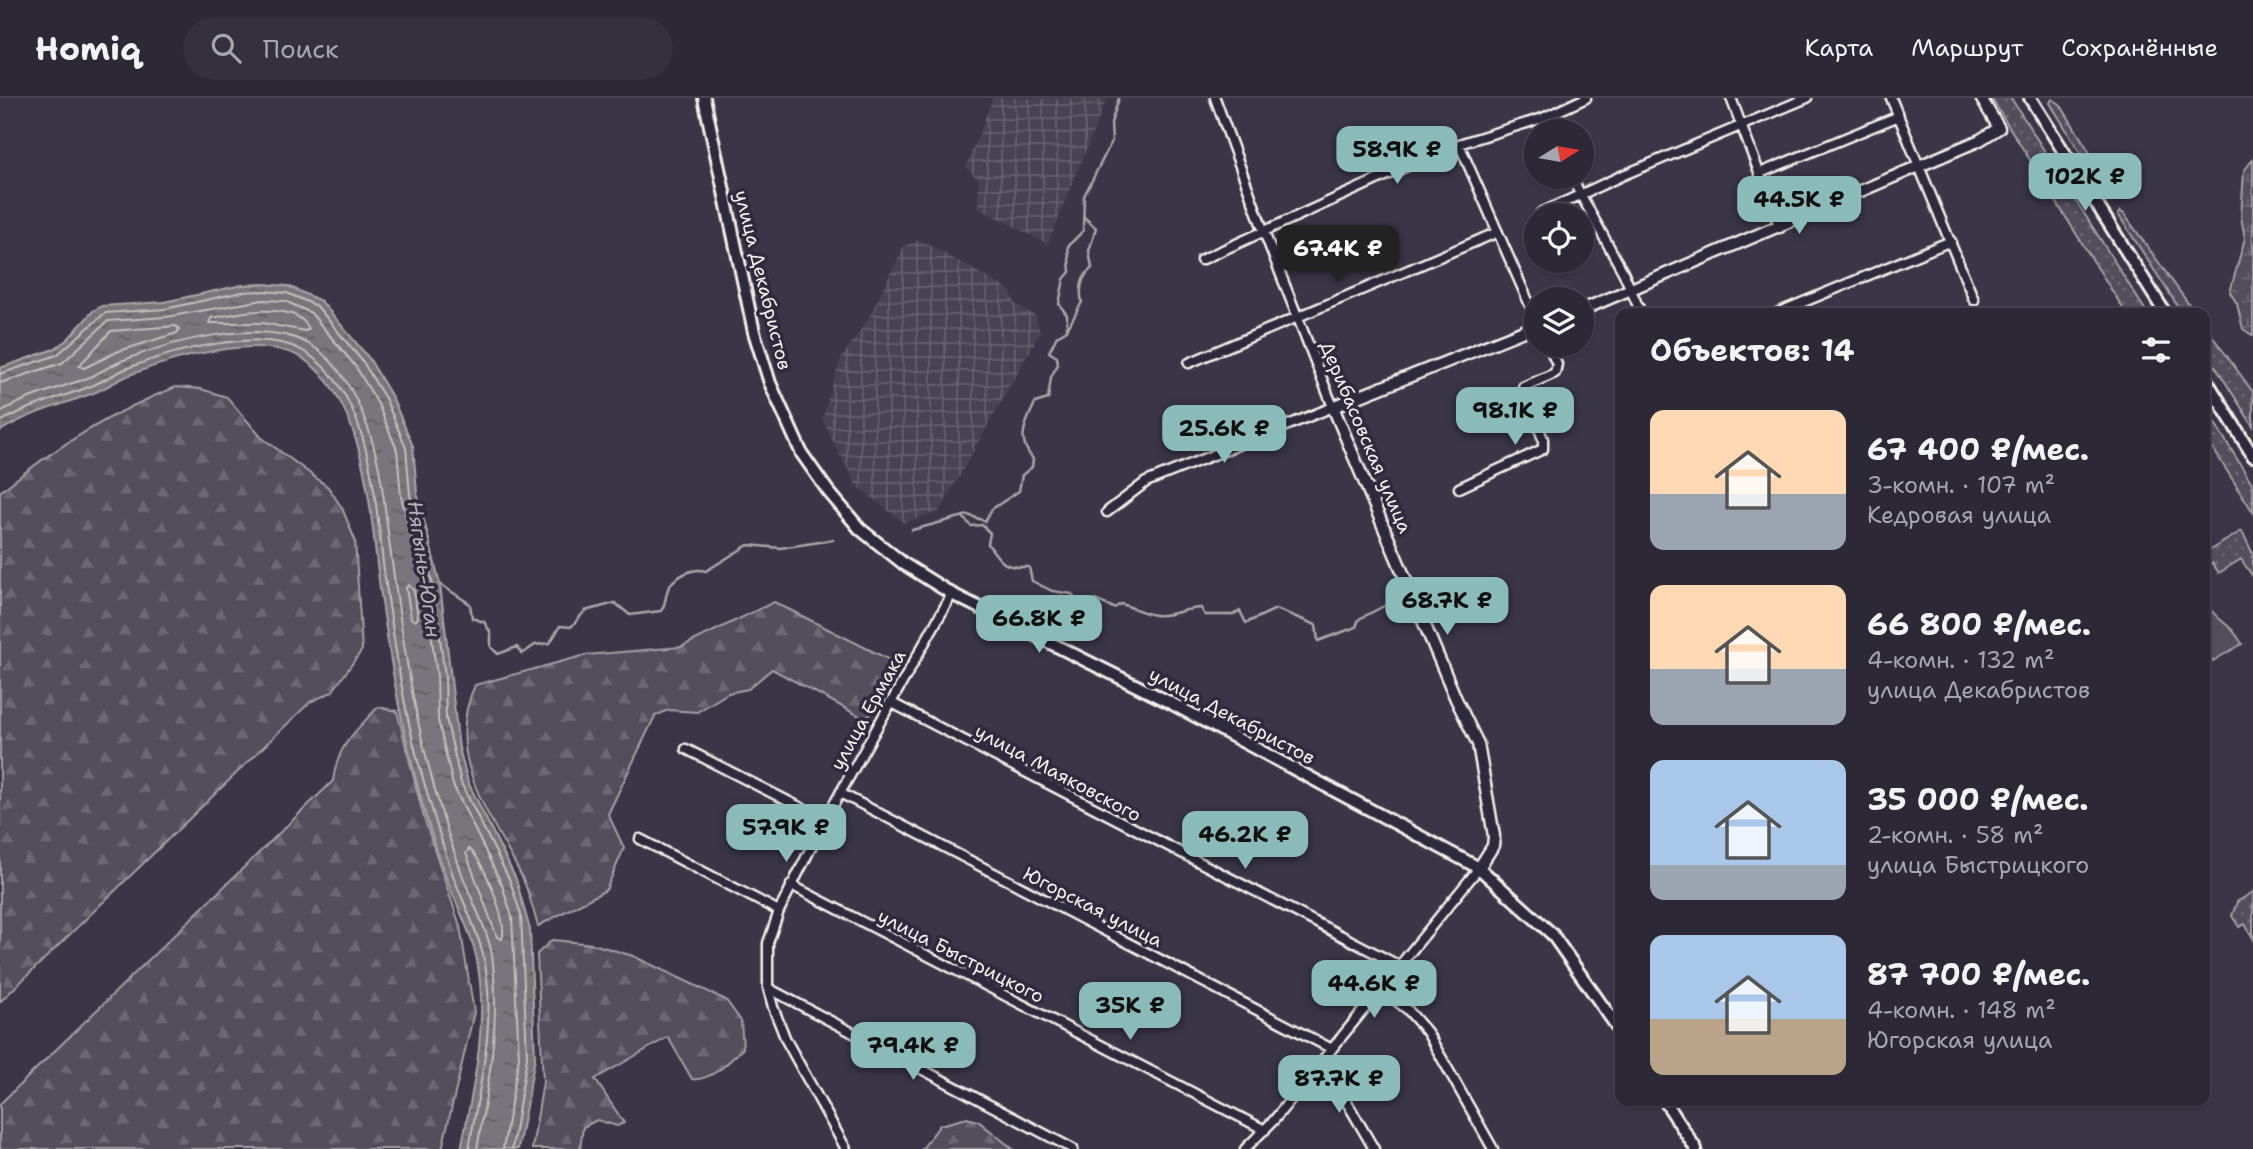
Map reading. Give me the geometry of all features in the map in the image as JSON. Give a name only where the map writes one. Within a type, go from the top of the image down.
[{"type":"main road","name":"улица Декабристов","points":[[704,98],[754,332],[770,383],[792,435],[814,473],[860,529],[904,564],[952,594],[1167,701],[1479,868],[1552,934],[1615,1024]]},
{"type":"main road","points":[[2029,98],[2162,308]]},
{"type":"main road","points":[[2210,386],[2253,456]]},
{"type":"main road","points":[[1668,1106],[1696,1149]]},
{"type":"street","name":"Дерибасовская улица","points":[[1215,98],[1333,407],[1456,699],[1478,744],[1494,836],[1493,846],[1479,868]]},
{"type":"street","points":[[1201,260],[1459,144],[1543,118],[1586,98]]},
{"type":"street","points":[[1731,98],[1780,228]]},
{"type":"street","points":[[1563,203],[1807,98]]},
{"type":"street","points":[[1891,98],[1974,300]]},
{"type":"street","points":[[1594,305],[1921,167],[1999,128],[1981,98]]},
{"type":"street","points":[[1760,173],[1899,116]]},
{"type":"street","points":[[1459,144],[1524,292]]},
{"type":"street","points":[[1577,189],[1639,308]]},
{"type":"street","points":[[1189,363],[1498,232]]},
{"type":"street","points":[[1789,308],[1951,241]]},
{"type":"street","points":[[1107,512],[1146,482],[1524,330]]},
{"type":"street","points":[[1459,488],[1543,449],[1543,439],[1523,387],[1555,373],[1557,364],[1554,357]]},
{"type":"street","name":"улица Ермака","points":[[846,1149],[786,1040],[768,988],[768,943],[779,911],[824,820],[952,594]]},
{"type":"street","name":"улица Маяковского","points":[[890,702],[1400,966]]},
{"type":"street","points":[[687,749],[824,820]]},
{"type":"street","name":"Югорская улица","points":[[840,793],[1332,1049]]},
{"type":"street","points":[[640,839],[779,911]]},
{"type":"street","points":[[1248,1148],[1479,868]]},
{"type":"street","name":"улица Быстрицкого","points":[[791,885],[1265,1130]]},
{"type":"street","points":[[768,988],[1073,1149]]},
{"type":"street","points":[[1381,989],[1407,1009],[1427,1032],[1493,1149]]},
{"type":"street","points":[[1315,1069],[1341,1092],[1374,1149]]},
{"type":"shaded area","points":[[993,98],[1107,98],[1048,244],[978,208],[979,180],[966,167]]},
{"type":"shaded area","points":[[920,240],[1010,290],[1015,304],[1036,316],[1040,333],[939,512],[904,523],[856,485],[822,420],[840,360],[868,319],[904,246]]},
{"type":"green space","points":[[1991,98],[2011,98],[2144,308],[2123,308]]},
{"type":"green space","points":[[2052,99],[2060,104],[2093,158],[2086,162],[2050,103]]},
{"type":"green space","points":[[2253,159],[2252,335],[2243,329],[2237,304],[2230,292],[2245,238],[2241,217],[2244,171]]},
{"type":"green space","points":[[2120,211],[2124,214],[2191,308],[2179,308],[2118,214]]},
{"type":"green space","points":[[2210,333],[2253,392],[2253,426],[2210,358]]},
{"type":"green space","points":[[176,387],[201,389],[227,397],[261,437],[328,487],[342,508],[355,540],[362,650],[332,692],[310,702],[0,1002],[0,492],[84,432]]},
{"type":"green space","points":[[2210,415],[2253,485],[2253,512],[2210,444]]},
{"type":"green space","points":[[2242,531],[2253,554],[2253,577],[2241,559],[2219,573],[2212,563],[2210,564],[2210,550]]},
{"type":"green space","points":[[774,602],[890,660],[895,670],[871,714],[865,719],[772,669],[748,689],[728,693],[697,712],[668,710],[655,716],[608,814],[624,848],[606,890],[538,926],[524,881],[484,807],[467,760],[464,736],[467,711],[475,685],[586,655],[681,647]]},
{"type":"green space","points":[[2210,609],[2242,644],[2213,661],[2210,656]]},
{"type":"green space","points":[[378,707],[397,711],[424,818],[460,926],[474,1012],[442,1149],[0,1149],[0,1104],[333,781],[343,748]]},
{"type":"green space","points":[[2253,892],[2253,938],[2245,924],[2239,927],[2232,916],[2237,902]]},
{"type":"green space","points":[[552,940],[593,944],[633,956],[726,1000],[741,1021],[743,1048],[713,1074],[692,1079],[668,1037],[595,1079],[624,1123],[617,1126],[597,1120],[583,1127],[580,1149],[532,1149],[543,1082],[537,954]]},
{"type":"green space","points":[[967,1118],[978,1121],[1013,1149],[922,1149],[940,1125]]},
{"type":"water","name":"Нягынь-Юган","points":[[242,285],[288,286],[321,301],[369,358],[392,397],[413,446],[417,493],[440,584],[459,748],[468,782],[516,879],[530,930],[535,1058],[518,1149],[461,1149],[478,1055],[481,1008],[477,961],[418,790],[394,677],[363,468],[355,436],[343,406],[326,380],[305,360],[287,352],[243,347],[218,350],[132,374],[96,392],[35,414],[0,431],[0,368],[54,349],[68,339],[93,311],[102,306],[164,302]]},
{"type":"waterway","points":[[912,530],[968,515],[985,521],[992,509],[1019,491],[1022,475],[1032,467],[1033,459],[1025,445],[1024,432],[1035,403],[1048,399],[1051,377],[1058,364],[1057,357],[1049,352],[1057,336],[1067,330],[1067,315],[1059,304],[1064,279],[1070,272],[1068,246],[1083,231],[1084,196],[1112,141],[1111,123],[1119,98]]},
{"type":"waterway","points":[[1068,328],[1082,302],[1083,279],[1092,268],[1089,251],[1096,228],[1084,217]]},
{"type":"waterway","points":[[963,517],[971,526],[982,525],[990,533],[988,544],[1004,563],[1014,567],[1029,567],[1032,581],[1052,591],[1072,594],[1077,603],[1095,600],[1114,608],[1121,604],[1155,615],[1201,608],[1205,615],[1232,615],[1240,611],[1246,623],[1276,609],[1316,625],[1318,641],[1356,627],[1359,619],[1384,606]]},
{"type":"waterway","name":"Нягынь-Юган","points":[[440,584],[470,604],[472,618],[484,622],[491,633],[491,647],[498,654],[517,647],[522,654],[535,645],[550,643],[560,626],[571,627],[585,611],[615,603],[630,615],[661,611],[668,589],[679,577],[695,570],[706,571],[748,545],[780,548],[833,540]]}]
